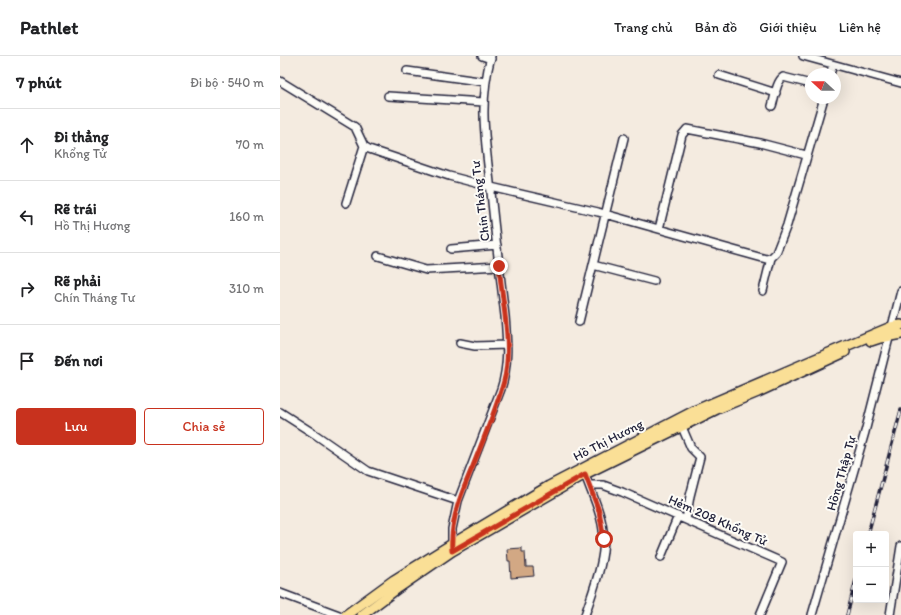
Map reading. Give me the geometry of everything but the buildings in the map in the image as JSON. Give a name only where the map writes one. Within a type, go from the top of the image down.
[{"type":"main road","name":"Hồ Thị Hương","points":[[362,615],[452,547],[549,486],[694,411],[891,327],[901,325]]},
{"type":"main road","name":"Hồ Thị Hương","points":[[346,615],[394,580],[585,474],[717,409],[866,343],[901,334]]},
{"type":"street","points":[[482,56],[491,57]]},
{"type":"street","points":[[803,56],[901,83]]},
{"type":"street","name":"Chín Tháng Tư","points":[[452,547],[452,529],[458,501],[490,422],[504,380],[507,345],[491,187],[485,143],[484,102],[491,57]]},
{"type":"street","points":[[407,71],[486,82]]},
{"type":"street","points":[[719,76],[776,93]]},
{"type":"street","points":[[772,106],[780,78],[783,76],[805,82]]},
{"type":"street","points":[[280,81],[355,127],[364,146],[369,149],[442,173],[491,187],[606,214],[766,259],[771,258]]},
{"type":"street","points":[[388,96],[484,102]]},
{"type":"street","points":[[763,291],[771,258],[776,252],[787,225],[800,184],[806,155],[822,104]]},
{"type":"street","points":[[659,229],[682,135],[687,129],[760,143],[806,155]]},
{"type":"street","points":[[580,322],[624,138]]},
{"type":"street","points":[[346,203],[364,146]]},
{"type":"street","points":[[451,249],[497,245]]},
{"type":"street","points":[[378,256],[426,270],[499,266]]},
{"type":"street","points":[[593,265],[654,281]]},
{"type":"street","name":"Hồng Thập Tự","points":[[812,615],[864,438],[901,291]]},
{"type":"street","points":[[460,343],[475,346],[507,345]]},
{"type":"street","points":[[280,412],[368,471],[458,501]]},
{"type":"street","points":[[682,426],[691,448],[700,458],[690,496],[686,520]]},
{"type":"street","points":[[585,474],[602,521],[604,547],[585,615]]},
{"type":"street","name":"Hẻm 208 Khổng Tử","points":[[589,485],[613,488],[782,562],[760,615]]},
{"type":"street","points":[[662,557],[678,516]]},
{"type":"street","points":[[890,615],[901,546]]},
{"type":"street","points":[[280,593],[339,615]]},
{"type":"railway","points":[[869,531],[901,410]]},
{"type":"railway","points":[[847,615],[853,592]]},
{"type":"route","points":[[499,266],[507,342],[506,373],[490,422],[458,501],[452,529],[452,551],[585,474],[602,521],[604,539]]}]
